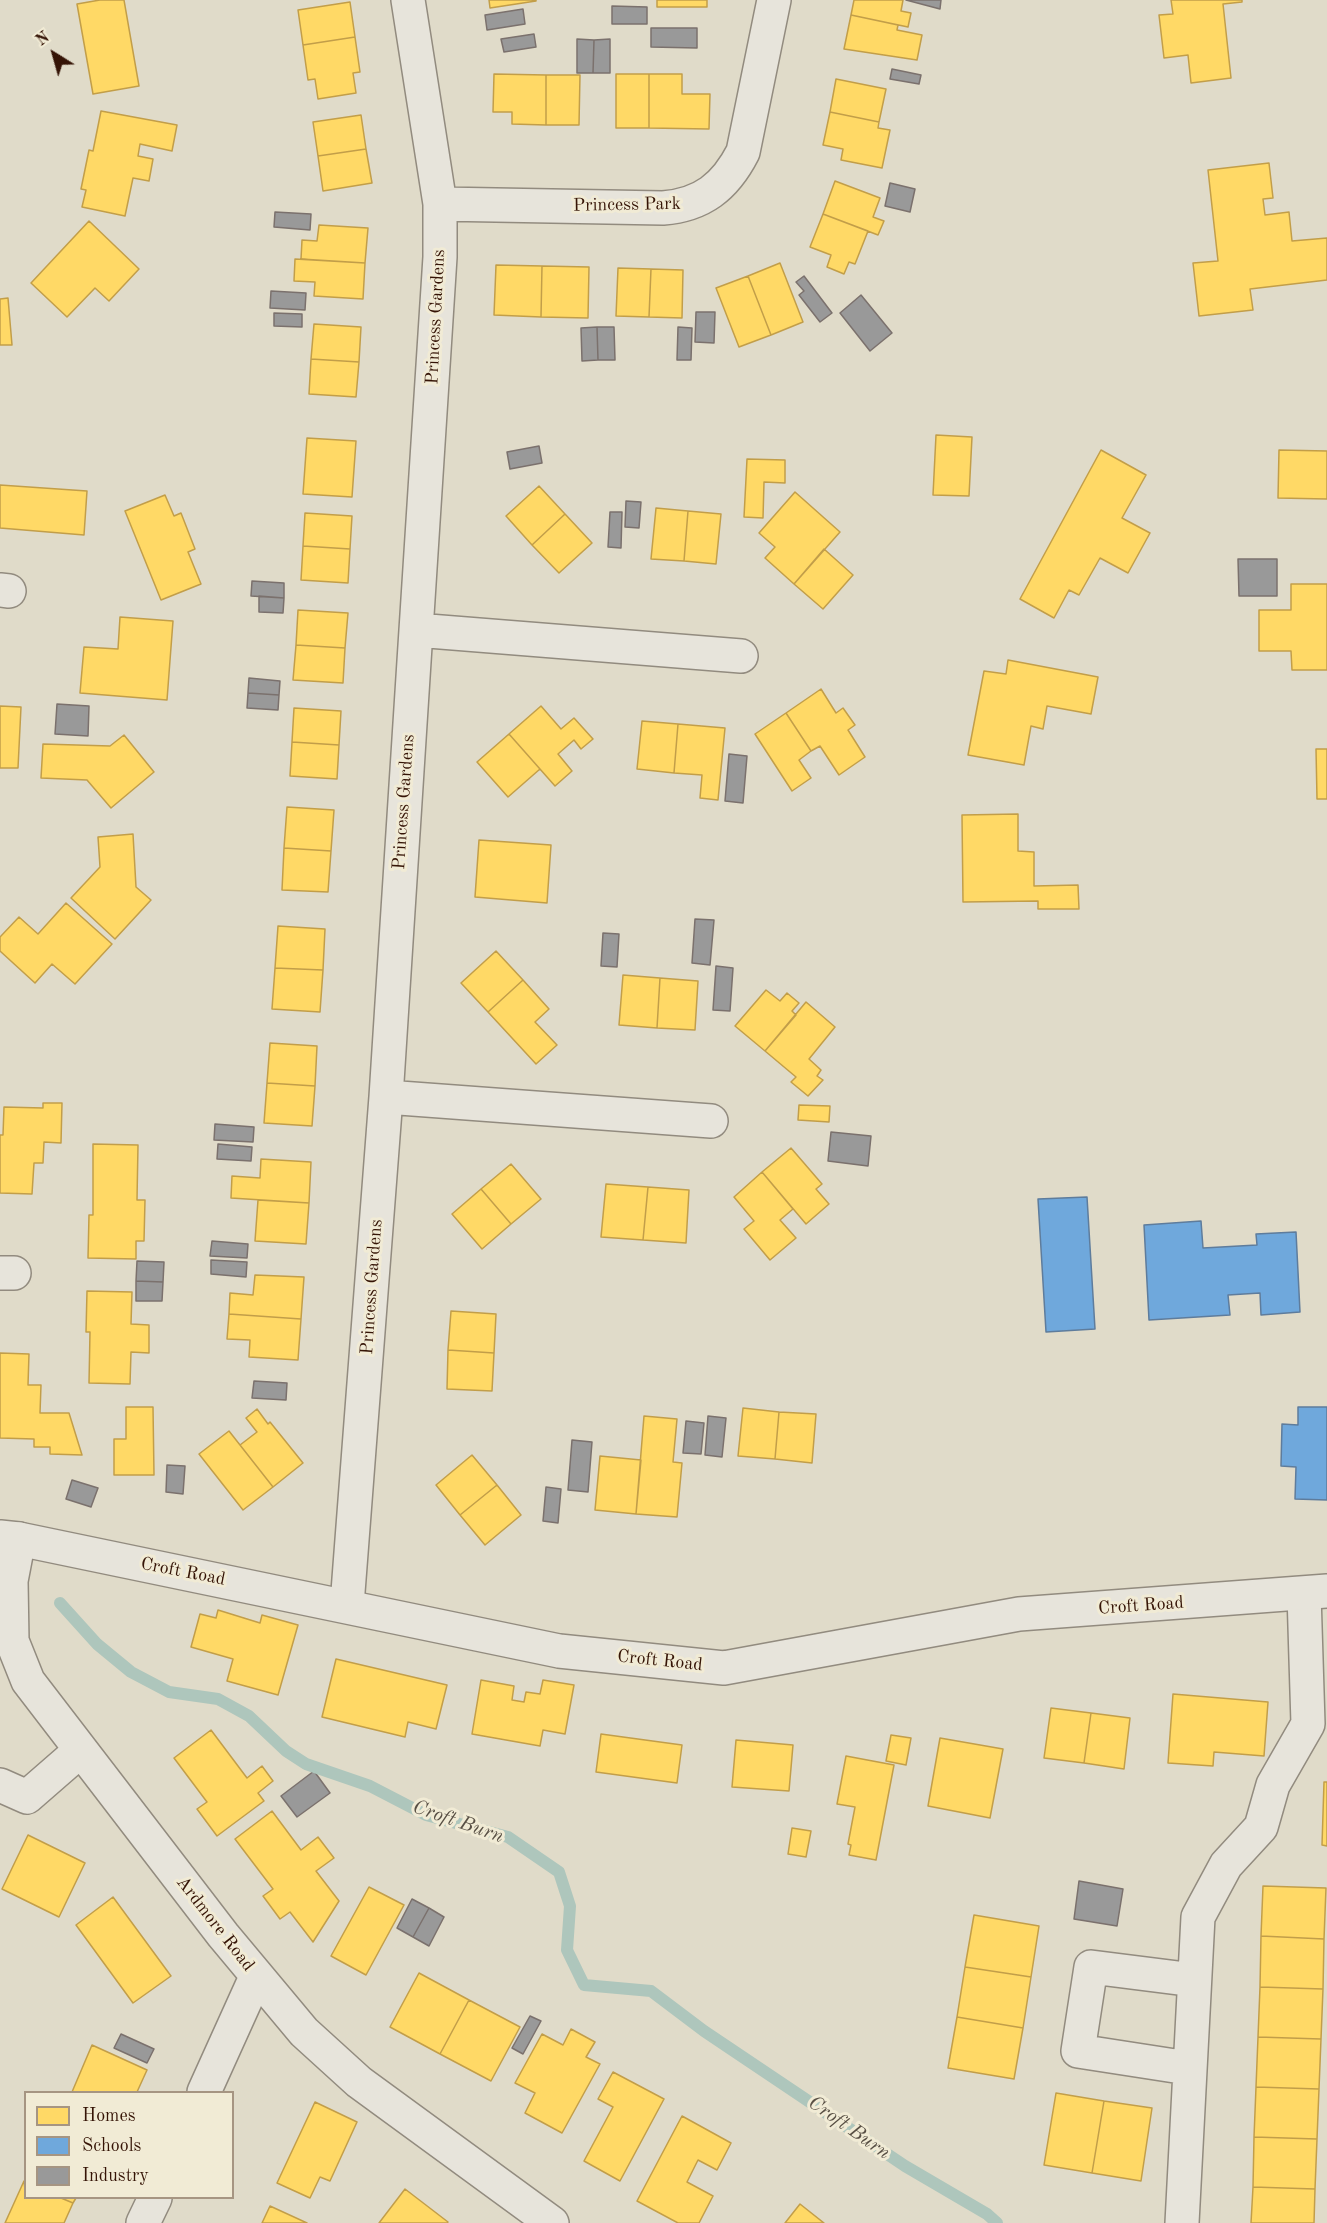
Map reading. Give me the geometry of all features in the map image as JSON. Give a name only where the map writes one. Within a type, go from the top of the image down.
[{"type":"street","name":"Princess Gardens","points":[[347,1605],[386,1097],[436,327],[440,204],[408,0]]},
{"type":"street","name":"Princess Park","points":[[440,204],[663,208],[683,206],[703,199],[720,187],[734,171],[743,152],[774,0]]},
{"type":"street","points":[[416,630],[741,656]]},
{"type":"street","points":[[386,1097],[711,1121]]},
{"type":"street","name":"Croft Road","points":[[10,1538],[347,1605],[559,1651],[724,1668],[1019,1614],[1315,1592]]},
{"type":"street","name":"Ardmore Road","points":[[10,1538],[12,1641],[28,1682],[256,1977],[304,2032],[359,2082],[552,2223]]},
{"type":"street","points":[[1182,2223],[1188,2068],[1198,1917],[1226,1865],[1261,1827],[1274,1785],[1308,1724],[1315,1592]]},
{"type":"street","points":[[0,1785],[27,1797],[81,1750]]},
{"type":"street","points":[[1188,2068],[1078,2051],[1090,1967],[1194,1980]]},
{"type":"street","points":[[204,2091],[256,1977]]},
{"type":"street","points":[[143,2223],[155,2199]]},
{"type":"building: Homes","points":[[100,0],[124,0],[139,86],[93,94],[77,4]]},
{"type":"building: Homes","points":[[489,0],[536,0],[536,1],[490,8]]},
{"type":"building: Homes","points":[[657,0],[707,0],[707,7],[657,7]]},
{"type":"building: Homes","points":[[854,0],[903,0],[901,11],[911,13],[908,27],[851,15]]},
{"type":"building: Homes","points":[[1171,0],[1242,0],[1242,2],[1223,4],[1231,78],[1191,83],[1188,55],[1164,58],[1159,15],[1173,14]]},
{"type":"building: Homes","points":[[350,2],[355,37],[303,45],[298,10]]},
{"type":"building: Homes","points":[[851,15],[898,25],[897,30],[922,35],[917,60],[844,49]]},
{"type":"building: Homes","points":[[355,37],[360,72],[353,73],[356,93],[318,99],[315,79],[308,80],[303,45]]},
{"type":"building: Homes","points":[[494,74],[546,75],[546,125],[512,124],[512,112],[493,112]]},
{"type":"building: Homes","points":[[616,74],[649,74],[649,128],[616,128]]},
{"type":"building: Homes","points":[[649,74],[682,74],[682,94],[710,94],[709,129],[649,128]]},
{"type":"building: Homes","points":[[546,75],[580,75],[579,125],[546,125]]},
{"type":"building: Homes","points":[[836,79],[886,89],[879,122],[830,112]]},
{"type":"building: Homes","points":[[101,111],[177,125],[172,151],[140,144],[138,156],[153,159],[149,181],[133,178],[125,216],[82,207],[86,190],[81,189],[89,150],[93,151]]},
{"type":"building: Homes","points":[[830,112],[879,122],[878,128],[890,130],[882,168],[841,160],[843,149],[823,145]]},
{"type":"building: Homes","points":[[361,115],[366,149],[318,156],[313,122]]},
{"type":"building: Homes","points":[[366,149],[372,183],[323,191],[318,156]]},
{"type":"building: Homes","points":[[1269,163],[1273,198],[1263,199],[1265,215],[1289,212],[1292,241],[1327,238],[1327,280],[1250,289],[1253,310],[1199,316],[1193,263],[1218,261],[1208,170]]},
{"type":"building: Homes","points":[[835,181],[880,198],[873,217],[884,221],[878,235],[823,214]]},
{"type":"building: Homes","points":[[823,214],[868,231],[855,264],[849,262],[844,274],[827,267],[831,255],[810,247]]},
{"type":"building: Homes","points":[[89,221],[139,269],[109,301],[95,288],[67,317],[31,283]]},
{"type":"building: Homes","points":[[319,225],[368,228],[365,263],[301,259],[302,240],[317,241]]},
{"type":"building: Homes","points":[[295,259],[365,263],[363,299],[314,296],[315,282],[294,281]]},
{"type":"building: Homes","points":[[780,263],[803,322],[771,335],[748,276]]},
{"type":"building: Homes","points":[[496,265],[542,266],[541,317],[494,315]]},
{"type":"building: Homes","points":[[542,266],[589,267],[588,318],[541,317]]},
{"type":"building: Homes","points":[[618,268],[651,269],[649,317],[616,316]]},
{"type":"building: Homes","points":[[651,269],[683,270],[682,318],[649,317]]},
{"type":"building: Homes","points":[[748,276],[771,335],[739,347],[716,288]]},
{"type":"building: Homes","points":[[8,298],[12,345],[0,345],[0,299]]},
{"type":"building: Homes","points":[[314,324],[361,327],[359,362],[311,359]]},
{"type":"building: Homes","points":[[311,359],[359,362],[356,397],[309,394]]},
{"type":"building: Homes","points":[[936,435],[972,437],[969,496],[933,495]]},
{"type":"building: Homes","points":[[307,438],[356,441],[352,497],[303,494]]},
{"type":"building: Homes","points":[[1101,450],[1146,475],[1122,518],[1150,533],[1128,573],[1100,558],[1079,595],[1069,590],[1054,618],[1020,599]]},
{"type":"building: Homes","points":[[1279,450],[1327,451],[1327,499],[1278,498]]},
{"type":"building: Homes","points":[[747,459],[785,460],[785,483],[764,482],[763,518],[744,517]]},
{"type":"building: Homes","points":[[0,485],[87,491],[84,535],[0,528]]},
{"type":"building: Homes","points":[[539,486],[565,514],[532,545],[506,516]]},
{"type":"building: Homes","points":[[795,492],[840,532],[794,584],[765,558],[775,547],[759,533]]},
{"type":"building: Homes","points":[[165,495],[174,516],[181,513],[195,549],[188,552],[201,584],[161,600],[125,511]]},
{"type":"building: Homes","points":[[656,508],[688,511],[684,561],[651,559]]},
{"type":"building: Homes","points":[[688,511],[721,514],[716,564],[684,561]]},
{"type":"building: Homes","points":[[305,513],[352,516],[350,549],[303,546]]},
{"type":"building: Homes","points":[[565,514],[592,543],[559,573],[532,545]]},
{"type":"building: Homes","points":[[303,546],[350,549],[348,583],[301,580]]},
{"type":"building: Homes","points":[[824,549],[853,575],[823,609],[794,584]]},
{"type":"building: Homes","points":[[1291,584],[1327,584],[1327,670],[1292,670],[1291,651],[1259,651],[1259,610],[1291,610]]},
{"type":"building: Homes","points":[[298,610],[348,613],[345,648],[296,645]]},
{"type":"building: Homes","points":[[120,617],[173,621],[167,700],[80,693],[84,647],[118,649]]},
{"type":"building: Homes","points":[[296,645],[345,648],[343,683],[293,680]]},
{"type":"building: Homes","points":[[1008,660],[1098,677],[1091,714],[1047,706],[1043,729],[1031,726],[1024,765],[968,755],[984,671],[1006,674]]},
{"type":"building: Homes","points":[[821,689],[836,713],[843,708],[855,725],[848,730],[865,757],[839,775],[820,746],[811,751],[786,713]]},
{"type":"building: Homes","points":[[0,706],[21,707],[18,768],[0,768]]},
{"type":"building: Homes","points":[[541,706],[561,729],[574,718],[593,739],[581,749],[574,740],[558,754],[572,771],[555,786],[509,734]]},
{"type":"building: Homes","points":[[294,708],[341,711],[339,745],[292,742]]},
{"type":"building: Homes","points":[[786,713],[811,751],[799,760],[811,778],[792,791],[755,734]]},
{"type":"building: Homes","points":[[642,721],[678,724],[674,773],[637,769]]},
{"type":"building: Homes","points":[[678,724],[725,728],[718,800],[700,798],[702,775],[674,773]]},
{"type":"building: Homes","points":[[509,734],[540,769],[508,797],[477,762]]},
{"type":"building: Homes","points":[[124,735],[154,772],[111,808],[87,780],[41,778],[43,744],[110,746]]},
{"type":"building: Homes","points":[[292,742],[339,745],[337,779],[290,776]]},
{"type":"building: Homes","points":[[1316,749],[1327,749],[1327,799],[1317,799]]},
{"type":"building: Homes","points":[[287,807],[334,810],[331,851],[284,848]]},
{"type":"building: Homes","points":[[1018,814],[1018,851],[1034,852],[1034,886],[1078,885],[1079,909],[1038,909],[1038,901],[963,902],[962,815]]},
{"type":"building: Homes","points":[[133,834],[136,887],[151,900],[115,939],[71,898],[100,867],[98,837]]},
{"type":"building: Homes","points":[[479,840],[551,845],[547,903],[475,897]]},
{"type":"building: Homes","points":[[284,848],[331,851],[328,892],[282,890]]},
{"type":"building: Homes","points":[[66,903],[112,944],[75,984],[52,964],[35,983],[0,951],[0,937],[19,917],[38,934]]},
{"type":"building: Homes","points":[[278,926],[325,929],[323,970],[275,968]]},
{"type":"building: Homes","points":[[496,951],[523,980],[488,1012],[461,983]]},
{"type":"building: Homes","points":[[275,968],[323,970],[320,1012],[272,1009]]},
{"type":"building: Homes","points":[[623,975],[660,978],[657,1028],[619,1025]]},
{"type":"building: Homes","points":[[660,978],[698,981],[695,1030],[657,1028]]},
{"type":"building: Homes","points":[[523,980],[549,1009],[535,1022],[557,1045],[536,1064],[488,1012]]},
{"type":"building: Homes","points":[[766,990],[780,1001],[787,993],[799,1003],[792,1011],[796,1015],[765,1051],[735,1026]]},
{"type":"building: Homes","points":[[806,1002],[835,1027],[809,1059],[821,1070],[817,1076],[823,1080],[808,1096],[791,1082],[796,1077],[765,1051]]},
{"type":"building: Homes","points":[[270,1043],[317,1046],[315,1086],[267,1083]]},
{"type":"building: Homes","points":[[267,1083],[315,1086],[312,1126],[264,1123]]},
{"type":"building: Homes","points":[[43,1103],[62,1103],[61,1143],[44,1142],[43,1163],[34,1163],[32,1194],[0,1193],[0,1135],[3,1135],[4,1107],[43,1108]]},
{"type":"building: Homes","points":[[799,1105],[830,1106],[829,1122],[798,1120]]},
{"type":"building: Homes","points":[[93,1144],[138,1145],[137,1200],[145,1200],[144,1241],[136,1241],[136,1259],[88,1258],[89,1215],[93,1215]]},
{"type":"building: Homes","points":[[791,1148],[822,1184],[816,1189],[829,1204],[806,1224],[762,1172]]},
{"type":"building: Homes","points":[[261,1159],[311,1162],[309,1203],[231,1198],[232,1176],[260,1178]]},
{"type":"building: Homes","points":[[511,1164],[541,1199],[511,1224],[481,1189]]},
{"type":"building: Homes","points":[[762,1172],[793,1209],[780,1220],[796,1238],[770,1260],[744,1229],[754,1221],[734,1197]]},
{"type":"building: Homes","points":[[606,1184],[648,1187],[643,1240],[601,1237]]},
{"type":"building: Homes","points":[[648,1187],[689,1190],[686,1243],[643,1240]]},
{"type":"building: Homes","points":[[481,1189],[511,1224],[482,1249],[452,1214]]},
{"type":"building: Homes","points":[[258,1200],[309,1203],[306,1244],[255,1241]]},
{"type":"building: Homes","points":[[255,1275],[304,1277],[301,1319],[229,1314],[230,1293],[253,1295]]},
{"type":"building: Homes","points":[[87,1291],[132,1292],[131,1324],[149,1325],[149,1353],[131,1352],[130,1384],[89,1383],[90,1332],[86,1332]]},
{"type":"building: Homes","points":[[451,1311],[496,1314],[494,1353],[448,1350]]},
{"type":"building: Homes","points":[[229,1314],[301,1319],[298,1360],[249,1357],[250,1340],[227,1339]]},
{"type":"building: Homes","points":[[448,1350],[494,1353],[492,1391],[447,1389]]},
{"type":"building: Homes","points":[[0,1353],[29,1354],[28,1385],[41,1385],[40,1413],[69,1413],[82,1455],[50,1454],[50,1447],[34,1447],[34,1439],[0,1438]]},
{"type":"building: Homes","points":[[126,1407],[153,1407],[154,1475],[114,1475],[114,1439],[126,1439]]},
{"type":"building: Homes","points":[[743,1408],[779,1412],[775,1459],[738,1456]]},
{"type":"building: Homes","points":[[257,1409],[303,1463],[273,1487],[240,1445],[257,1432],[246,1418]]},
{"type":"building: Homes","points":[[779,1412],[816,1414],[812,1463],[775,1459]]},
{"type":"building: Homes","points":[[644,1416],[677,1419],[673,1462],[682,1463],[677,1517],[636,1514]]},
{"type":"building: Homes","points":[[229,1431],[273,1487],[243,1510],[199,1454]]},
{"type":"building: Homes","points":[[472,1455],[497,1485],[460,1515],[436,1485]]},
{"type":"building: Homes","points":[[600,1456],[641,1460],[636,1514],[595,1510]]},
{"type":"building: Homes","points":[[497,1485],[521,1515],[485,1545],[460,1515]]},
{"type":"building: Homes","points":[[218,1610],[260,1623],[262,1615],[298,1625],[278,1695],[227,1681],[233,1659],[191,1647],[200,1614],[216,1618]]},
{"type":"building: Homes","points":[[336,1659],[447,1685],[436,1729],[408,1722],[405,1737],[322,1717]]},
{"type":"building: Homes","points":[[481,1680],[514,1686],[512,1700],[524,1702],[526,1692],[540,1694],[543,1680],[574,1685],[565,1734],[543,1730],[540,1746],[472,1734]]},
{"type":"building: Homes","points":[[1173,1694],[1268,1702],[1264,1756],[1214,1752],[1213,1766],[1168,1763]]},
{"type":"building: Homes","points":[[1051,1708],[1091,1713],[1084,1763],[1044,1758]]},
{"type":"building: Homes","points":[[1091,1713],[1130,1718],[1124,1769],[1084,1763]]},
{"type":"building: Homes","points":[[211,1730],[247,1778],[262,1766],[273,1781],[258,1793],[264,1801],[217,1836],[197,1809],[207,1802],[174,1758]]},
{"type":"building: Homes","points":[[601,1734],[682,1745],[677,1783],[596,1772]]},
{"type":"building: Homes","points":[[891,1735],[911,1738],[906,1765],[886,1761]]},
{"type":"building: Homes","points":[[940,1738],[1003,1749],[990,1818],[928,1806]]},
{"type":"building: Homes","points":[[736,1740],[793,1745],[789,1791],[732,1787]]},
{"type":"building: Homes","points":[[846,1756],[894,1765],[876,1860],[849,1855],[851,1845],[848,1844],[855,1807],[837,1804]]},
{"type":"building: Homes","points":[[1324,1782],[1327,1782],[1327,1846],[1322,1845]]},
{"type":"building: Homes","points":[[272,1811],[301,1850],[318,1837],[334,1858],[316,1871],[339,1901],[313,1942],[290,1912],[280,1919],[263,1896],[273,1889],[235,1839]]},
{"type":"building: Homes","points":[[792,1828],[811,1831],[806,1857],[788,1854]]},
{"type":"building: Homes","points":[[28,1835],[85,1863],[59,1917],[2,1889]]},
{"type":"building: Homes","points":[[1263,1886],[1326,1888],[1324,1939],[1261,1936]]},
{"type":"building: Homes","points":[[369,1887],[404,1905],[366,1975],[331,1956]]},
{"type":"building: Homes","points":[[113,1897],[171,1976],[133,2003],[76,1925]]},
{"type":"building: Homes","points":[[974,1915],[1039,1926],[1031,1977],[965,1967]]},
{"type":"building: Homes","points":[[1261,1936],[1324,1939],[1323,1989],[1260,1987]]},
{"type":"building: Homes","points":[[965,1967],[1031,1977],[1023,2028],[957,2017]]},
{"type":"building: Homes","points":[[419,1973],[469,2000],[440,2054],[390,2027]]},
{"type":"building: Homes","points":[[1260,1987],[1323,1989],[1321,2039],[1258,2037]]},
{"type":"building: Homes","points":[[469,2000],[520,2027],[491,2081],[440,2054]]},
{"type":"building: Homes","points":[[957,2017],[1023,2028],[1014,2079],[948,2068]]},
{"type":"building: Homes","points":[[571,2029],[595,2042],[586,2057],[600,2064],[562,2133],[525,2113],[535,2093],[515,2083],[542,2034],[563,2045]]},
{"type":"building: Homes","points":[[1258,2037],[1321,2039],[1319,2089],[1256,2087]]},
{"type":"building: Homes","points":[[92,2045],[147,2070],[137,2091],[72,2091]]},
{"type":"building: Homes","points":[[613,2072],[664,2099],[620,2181],[584,2161],[613,2107],[598,2099]]},
{"type":"building: Homes","points":[[1256,2087],[1319,2089],[1317,2139],[1254,2137]]},
{"type":"building: Homes","points":[[1056,2093],[1104,2101],[1092,2173],[1044,2165]]},
{"type":"building: Homes","points":[[1104,2101],[1152,2108],[1141,2181],[1092,2173]]},
{"type":"building: Homes","points":[[315,2102],[357,2122],[330,2181],[320,2177],[310,2198],[277,2183]]},
{"type":"building: Homes","points":[[682,2116],[731,2143],[717,2170],[698,2160],[687,2182],[713,2196],[699,2223],[678,2223],[637,2201]]},
{"type":"building: Homes","points":[[1254,2137],[1317,2139],[1315,2189],[1253,2187]]},
{"type":"building: Homes","points":[[24,2181],[24,2199],[63,2199],[73,2203],[64,2223],[5,2223]]},
{"type":"building: Homes","points":[[1253,2187],[1315,2189],[1314,2223],[1251,2223]]},
{"type":"building: Homes","points":[[405,2189],[448,2222],[379,2223]]},
{"type":"building: Homes","points":[[63,2199],[75,2199],[73,2203]]},
{"type":"building: Homes","points":[[800,2204],[824,2223],[785,2223]]},
{"type":"building: Homes","points":[[270,2206],[307,2223],[262,2223]]},
{"type":"building: Schools","points":[[1087,1197],[1095,1329],[1046,1332],[1038,1199]]},
{"type":"building: Schools","points":[[1201,1221],[1203,1248],[1257,1245],[1256,1234],[1296,1232],[1300,1312],[1261,1315],[1260,1293],[1228,1295],[1230,1315],[1149,1320],[1144,1225]]},
{"type":"building: Schools","points":[[1298,1407],[1327,1407],[1327,1500],[1295,1499],[1296,1467],[1281,1466],[1282,1424],[1298,1425]]},
{"type":"building: Industry","points":[[906,0],[941,0],[940,9]]},
{"type":"building: Industry","points":[[612,6],[647,7],[647,24],[612,24]]},
{"type":"building: Industry","points":[[523,9],[525,24],[487,30],[485,15]]},
{"type":"building: Industry","points":[[651,28],[697,28],[697,48],[651,47]]},
{"type":"building: Industry","points":[[534,34],[536,47],[504,52],[501,39]]},
{"type":"building: Industry","points":[[577,39],[594,40],[593,73],[577,73]]},
{"type":"building: Industry","points":[[610,39],[610,73],[593,73],[594,40]]},
{"type":"building: Industry","points":[[892,69],[921,75],[919,84],[890,79]]},
{"type":"building: Industry","points":[[890,183],[915,189],[910,212],[885,206]]},
{"type":"building: Industry","points":[[275,212],[311,214],[310,230],[274,227]]},
{"type":"building: Industry","points":[[804,276],[832,313],[820,322],[799,295],[804,291],[796,282]]},
{"type":"building: Industry","points":[[271,291],[306,293],[305,310],[270,308]]},
{"type":"building: Industry","points":[[861,295],[892,333],[870,351],[840,313]]},
{"type":"building: Industry","points":[[696,312],[715,312],[714,343],[695,342]]},
{"type":"building: Industry","points":[[274,313],[302,314],[302,327],[274,326]]},
{"type":"building: Industry","points":[[597,327],[614,327],[615,360],[598,360]]},
{"type":"building: Industry","points":[[597,327],[598,360],[582,361],[581,328]]},
{"type":"building: Industry","points":[[678,327],[692,328],[691,360],[677,360]]},
{"type":"building: Industry","points":[[539,446],[542,463],[510,469],[507,452]]},
{"type":"building: Industry","points":[[626,501],[641,502],[639,528],[625,527]]},
{"type":"building: Industry","points":[[610,512],[622,512],[621,548],[608,547]]},
{"type":"building: Industry","points":[[1238,559],[1277,559],[1277,596],[1239,596]]},
{"type":"building: Industry","points":[[252,581],[284,583],[284,598],[251,596]]},
{"type":"building: Industry","points":[[259,596],[284,598],[283,613],[259,612]]},
{"type":"building: Industry","points":[[249,678],[280,681],[279,695],[248,693]]},
{"type":"building: Industry","points":[[248,693],[279,695],[278,710],[247,708]]},
{"type":"building: Industry","points":[[57,704],[89,706],[88,736],[55,734]]},
{"type":"building: Industry","points":[[729,754],[747,756],[743,803],[725,801]]},
{"type":"building: Industry","points":[[695,919],[714,920],[710,965],[692,963]]},
{"type":"building: Industry","points":[[603,933],[619,934],[617,967],[601,966]]},
{"type":"building: Industry","points":[[716,966],[733,968],[730,1011],[713,1010]]},
{"type":"building: Industry","points":[[215,1124],[254,1127],[253,1142],[214,1140]]},
{"type":"building: Industry","points":[[831,1132],[871,1136],[868,1166],[828,1161]]},
{"type":"building: Industry","points":[[218,1144],[252,1147],[251,1161],[217,1159]]},
{"type":"building: Industry","points":[[212,1241],[248,1244],[247,1258],[210,1256]]},
{"type":"building: Industry","points":[[211,1260],[247,1262],[246,1277],[211,1274]]},
{"type":"building: Industry","points":[[137,1261],[164,1262],[163,1282],[136,1281]]},
{"type":"building: Industry","points":[[136,1281],[163,1282],[162,1301],[136,1301]]},
{"type":"building: Industry","points":[[254,1381],[287,1383],[286,1400],[252,1398]]},
{"type":"building: Industry","points":[[708,1416],[726,1418],[722,1457],[705,1455]]},
{"type":"building: Industry","points":[[686,1421],[704,1423],[701,1454],[683,1453]]},
{"type":"building: Industry","points":[[572,1440],[592,1442],[588,1492],[568,1490]]},
{"type":"building: Industry","points":[[167,1465],[185,1466],[183,1494],[166,1492]]},
{"type":"building: Industry","points":[[72,1480],[98,1488],[91,1507],[66,1499]]},
{"type":"building: Industry","points":[[546,1487],[561,1489],[558,1523],[543,1521]]},
{"type":"building: Industry","points":[[314,1771],[330,1793],[297,1817],[281,1796]]},
{"type":"building: Industry","points":[[1079,1881],[1123,1889],[1117,1926],[1074,1919]]},
{"type":"building: Industry","points":[[412,1899],[429,1908],[413,1937],[397,1928]]},
{"type":"building: Industry","points":[[429,1908],[444,1917],[429,1946],[413,1937]]},
{"type":"building: Industry","points":[[530,2016],[541,2021],[523,2054],[512,2048]]},
{"type":"building: Industry","points":[[121,2034],[154,2049],[147,2063],[114,2048]]},
{"type":"waterway","name":"Croft Burn","points":[[60,1603],[97,1644],[131,1672],[169,1692],[218,1699],[249,1716],[286,1751],[306,1764],[370,1786],[426,1815],[508,1837],[559,1872],[570,1906],[567,1950],[584,1985],[651,1991],[704,2031],[905,2166],[987,2214],[997,2223]]}]
